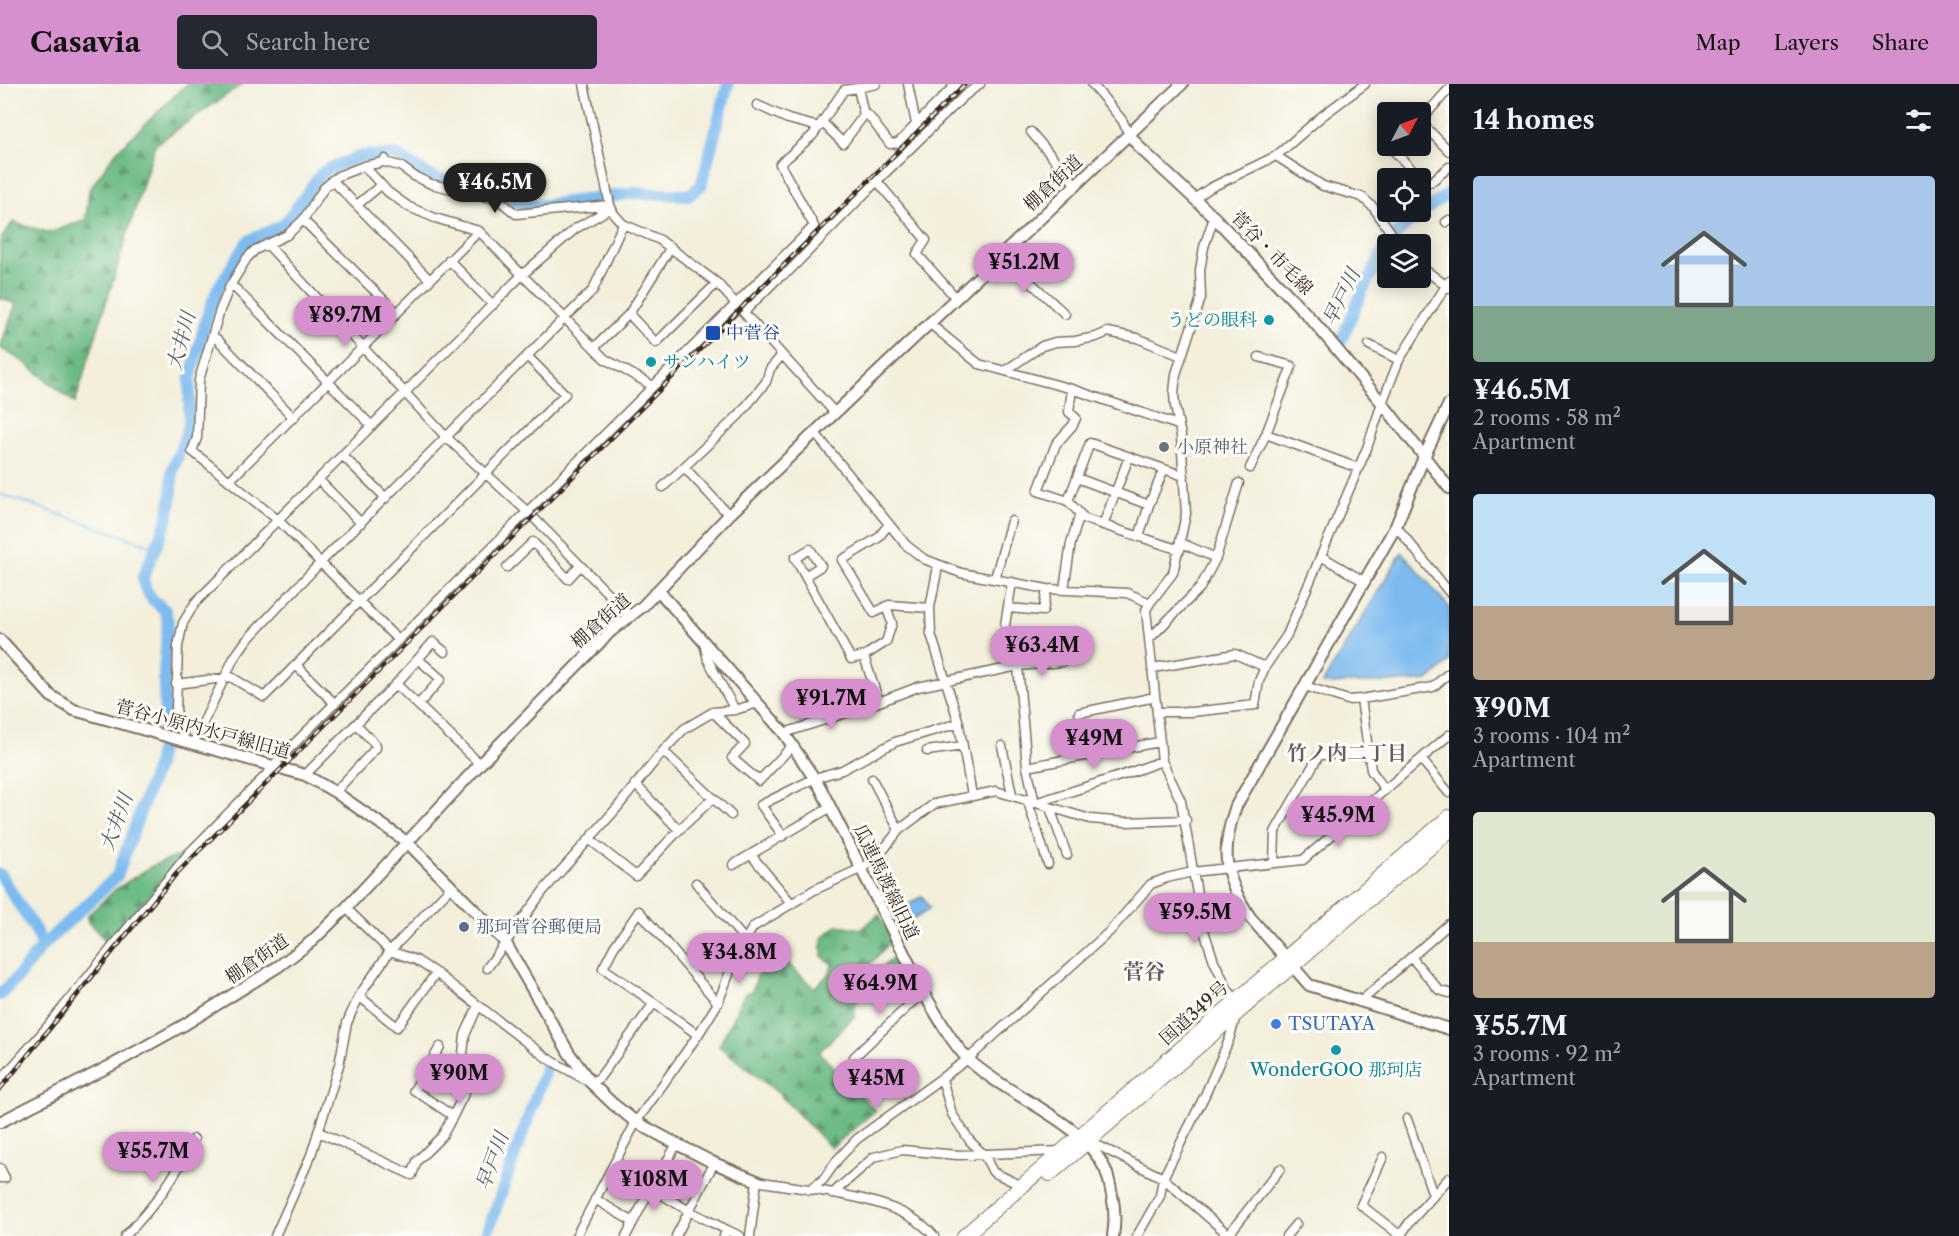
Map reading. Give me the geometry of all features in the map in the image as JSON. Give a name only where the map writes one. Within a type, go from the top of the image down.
[{"type":"highway","name":"国道349号","points":[[964,1236],[1063,1151],[1084,1140],[1236,1015],[1289,962],[1449,817]]},
{"type":"highway","name":"国道349号","points":[[977,1236],[1236,1000],[1289,962],[1449,831]]},
{"type":"street","points":[[584,84],[611,205],[623,224],[660,240],[717,283],[835,413]]},
{"type":"street","points":[[0,1082],[189,852],[277,761],[814,226],[780,164],[813,135],[844,90],[876,84]]},
{"type":"street","points":[[908,84],[916,124]]},
{"type":"street","points":[[864,115],[868,115],[890,144],[898,143],[956,84]]},
{"type":"street","points":[[744,312],[777,279],[789,271],[964,96],[980,84]]},
{"type":"street","points":[[1092,84],[1122,120],[1129,134]]},
{"type":"street","name":"棚倉街道","points":[[0,1122],[112,1065],[230,998],[294,954],[346,908],[480,764],[611,631],[631,617],[658,590],[729,515],[929,322],[1182,84]]},
{"type":"street","points":[[1194,199],[1210,188],[1276,156],[1322,116],[1365,84]]},
{"type":"street","points":[[757,105],[788,120],[820,125],[843,143],[864,115],[858,88]]},
{"type":"street","points":[[1431,108],[1447,89]]},
{"type":"street","points":[[1031,132],[1076,185]]},
{"type":"street","points":[[1431,132],[1449,151]]},
{"type":"street","name":"菅谷・市毛線","points":[[1129,134],[1140,148],[1214,217],[1313,321],[1449,488]]},
{"type":"street","points":[[1276,156],[1323,186],[1362,197],[1373,207],[1392,234]]},
{"type":"street","points":[[1399,156],[1410,168]]},
{"type":"street","points":[[398,640],[278,520],[192,451],[197,438],[199,380],[230,286],[247,258],[255,250],[287,235],[303,220],[332,180],[344,173],[384,160],[395,163],[431,184],[499,200],[516,214],[611,205]]},
{"type":"street","points":[[364,166],[381,184],[409,207],[435,218],[479,231],[605,359],[653,386]]},
{"type":"street","points":[[1431,182],[1449,167]]},
{"type":"street","points":[[332,180],[430,280]]},
{"type":"street","points":[[877,181],[926,240],[917,254],[956,298]]},
{"type":"street","points":[[357,205],[381,184]]},
{"type":"street","points":[[184,741],[176,710],[178,646],[183,623],[195,603],[522,274],[575,229],[611,205]]},
{"type":"street","points":[[1214,217],[1204,247],[1200,270],[1201,298],[1176,374],[1174,393],[1186,514],[1173,573],[1146,610],[1162,761],[1181,801],[1186,820],[1192,872],[1203,928],[1214,961],[1228,990],[1236,1000]]},
{"type":"street","points":[[303,220],[397,313]]},
{"type":"street","points":[[184,741],[246,641],[321,562],[593,290],[623,224]]},
{"type":"street","points":[[229,481],[479,231]]},
{"type":"street","points":[[267,244],[446,437],[526,512],[631,617]]},
{"type":"street","points":[[594,348],[629,314],[671,247]]},
{"type":"street","points":[[1001,255],[1065,314]]},
{"type":"street","points":[[450,260],[493,305]]},
{"type":"street","points":[[1157,712],[1192,712],[1255,705],[1259,681],[1265,667],[1287,635],[1367,448],[1399,360],[1448,285],[1431,273]]},
{"type":"street","points":[[629,314],[656,343],[717,283]]},
{"type":"street","points":[[230,286],[236,289],[372,426]]},
{"type":"street","points":[[929,322],[979,364],[1072,390],[1178,425]]},
{"type":"street","points":[[1006,370],[1042,346],[1096,337],[1108,332],[1137,338],[1182,356]]},
{"type":"street","points":[[212,337],[217,339],[294,418]]},
{"type":"street","points":[[1369,345],[1399,360]]},
{"type":"street","points":[[663,487],[739,415],[766,382],[770,369],[782,355]]},
{"type":"street","points":[[176,684],[231,677],[264,697],[565,394],[527,356]]},
{"type":"street","points":[[1250,468],[1266,434],[1292,366],[1259,357]]},
{"type":"street","points":[[1072,390],[1069,412],[1076,418],[1073,425],[1056,444],[1038,491],[1068,501],[1085,519],[1139,537],[1180,546],[1216,558]]},
{"type":"street","points":[[1449,404],[1424,457],[1396,526],[1236,806],[1228,829],[1225,852],[1233,888],[1242,905],[1309,985],[1449,1029]]},
{"type":"street","points":[[815,433],[914,554],[938,566],[961,573],[1047,589],[1127,593],[1150,603]]},
{"type":"street","points":[[1266,434],[1358,468]]},
{"type":"street","points":[[1068,501],[1090,443],[1184,476]]},
{"type":"street","points":[[343,456],[386,498]]},
{"type":"street","points":[[1103,525],[1129,457]]},
{"type":"street","points":[[684,466],[729,515]]},
{"type":"street","points":[[1139,537],[1164,469]]},
{"type":"street","points":[[1077,478],[1149,505]]},
{"type":"street","points":[[319,480],[361,523]]},
{"type":"street","points":[[1150,638],[1200,588],[1216,558],[1239,483]]},
{"type":"street","points":[[1064,589],[1071,543],[1080,514]]},
{"type":"street","points":[[995,578],[1011,521]]},
{"type":"street","points":[[889,524],[878,538],[842,560],[874,613],[889,605],[930,608]]},
{"type":"street","points":[[1396,526],[1449,592]]},
{"type":"street","points":[[507,567],[533,542],[568,579],[580,566]]},
{"type":"street","points":[[1321,556],[1365,582]]},
{"type":"street","points":[[938,566],[930,608],[931,634],[959,723],[972,795]]},
{"type":"street","points":[[805,576],[850,659],[864,656],[886,642],[892,623],[886,606]]},
{"type":"street","points":[[1005,625],[1012,582]]},
{"type":"street","points":[[1009,609],[1043,612],[1047,589]]},
{"type":"street","name":"瓜連馬渡線旧道","points":[[658,590],[784,733],[815,778],[923,992],[946,1030],[968,1059],[1006,1088],[1084,1140],[1106,1170],[1114,1211],[1113,1236]]},
{"type":"street","name":"菅谷小原内水戸線旧道","points":[[0,640],[41,685],[62,704],[91,716],[305,775],[335,792],[407,842],[505,942],[557,1034],[591,1083],[636,1122],[714,1163],[757,1181]]},
{"type":"street","points":[[305,775],[396,684],[433,642],[445,652]]},
{"type":"street","points":[[704,643],[708,660],[735,710]]},
{"type":"street","points":[[1153,668],[1235,654],[1265,667]]},
{"type":"street","points":[[864,656],[879,702]]},
{"type":"street","points":[[418,659],[441,679],[418,705]]},
{"type":"street","points":[[784,733],[918,687],[1018,666],[1064,662]]},
{"type":"street","points":[[296,665],[334,704]]},
{"type":"street","points":[[1018,666],[1031,801],[1048,864]]},
{"type":"street","points":[[1305,686],[1348,700],[1361,699],[1433,687],[1449,673]]},
{"type":"street","points":[[396,684],[480,764]]},
{"type":"street","points":[[1079,713],[1155,697]]},
{"type":"street","points":[[1361,699],[1371,770],[1385,790]]},
{"type":"street","points":[[487,968],[544,890],[684,729],[713,712],[735,710],[758,703]]},
{"type":"street","points":[[713,712],[745,744],[732,758],[759,781],[793,745]]},
{"type":"street","points":[[783,836],[761,805],[815,778],[842,771],[896,742],[959,723]]},
{"type":"street","points":[[335,792],[376,748],[376,745],[356,724]]},
{"type":"street","points":[[808,1190],[823,1180],[856,1139],[968,1059],[1110,931],[1151,884],[1192,872],[1303,860],[1449,735]]},
{"type":"street","points":[[1027,767],[1159,742]]},
{"type":"street","points":[[927,751],[963,746]]},
{"type":"street","points":[[1002,746],[1012,794]]},
{"type":"street","points":[[663,751],[731,815]]},
{"type":"street","points":[[1274,863],[1275,832],[1319,755],[1369,754]]},
{"type":"street","points":[[1421,759],[1449,793]]},
{"type":"street","points":[[1031,801],[1123,775],[1162,761]]},
{"type":"street","points":[[872,778],[899,830]]},
{"type":"street","points":[[635,784],[679,830]]},
{"type":"street","points":[[576,1236],[636,1122],[718,1003],[735,958],[753,927],[814,890],[877,858],[899,830],[934,804],[996,791],[1090,819],[1149,822],[1186,820]]},
{"type":"street","points":[[589,839],[636,876],[713,798]]},
{"type":"street","points":[[733,865],[831,807]]},
{"type":"street","points":[[1050,808],[1067,855]]},
{"type":"street","points":[[751,855],[792,904]]},
{"type":"street","points":[[696,883],[745,940]]},
{"type":"street","points":[[275,1236],[319,1132],[339,1065],[347,1023],[359,996],[390,951],[451,887]]},
{"type":"street","points":[[346,908],[390,951],[416,960],[436,973],[546,1058],[591,1083],[600,1077],[654,1004]]},
{"type":"street","points":[[698,1035],[603,968],[614,947],[639,911],[718,1003]]},
{"type":"street","points":[[1360,1002],[1449,924]]},
{"type":"street","points":[[1411,957],[1439,990],[1449,993]]},
{"type":"street","points":[[359,996],[397,1027],[436,973]]},
{"type":"street","points":[[854,1057],[923,992]]},
{"type":"street","points":[[319,1132],[412,1176],[417,1161],[441,1136],[465,1092],[463,1054],[465,1035],[478,1006]]},
{"type":"street","points":[[1137,1236],[1160,1196],[1163,1178],[1229,1040],[1236,1015]]},
{"type":"street","points":[[440,1047],[414,1090],[453,1116]]},
{"type":"street","points":[[942,1079],[952,1114],[970,1141],[984,1155],[993,1173],[1022,1186]]},
{"type":"street","points":[[1407,1119],[1433,1195]]},
{"type":"street","points":[[125,1236],[154,1206],[194,1139]]},
{"type":"street","points":[[1084,1140],[1163,1178],[1230,1235],[1280,1169]]},
{"type":"street","points":[[626,1236],[677,1144]]},
{"type":"street","points":[[832,1194],[874,1157],[902,1150],[958,1155],[1063,1151]]},
{"type":"street","points":[[1383,1157],[1361,1205],[1401,1236],[1449,1178]]},
{"type":"street","points":[[676,1236],[714,1163]]},
{"type":"street","points":[[0,1168],[5,1178],[0,1178]]},
{"type":"street","points":[[750,1236],[757,1181],[877,1202],[924,1224],[934,1236]]},
{"type":"street","points":[[651,1188],[725,1233],[740,1236]]},
{"type":"street","points":[[595,1199],[633,1222]]},
{"type":"street","points":[[1286,1236],[1296,1224]]},
{"type":"green space","points":[[187,84],[242,84],[155,145],[75,403],[24,362],[0,348],[16,304],[0,298],[0,240],[13,222],[50,233],[86,219],[89,190],[116,152]]},
{"type":"green space","points":[[183,854],[109,944],[88,922],[88,915],[116,889],[152,866]]},
{"type":"green space","points":[[879,914],[892,940],[857,979],[865,985],[895,955],[901,965],[857,1000],[854,1017],[819,1052],[875,1111],[831,1148],[777,1092],[719,1046],[744,995],[752,991],[760,969],[745,959],[757,934],[814,988],[830,973],[832,964],[822,956],[822,938],[837,925],[862,929]]},
{"type":"water","points":[[1402,552],[1449,607],[1449,662],[1428,681],[1322,684]]},
{"type":"water","points":[[922,896],[930,909],[908,923],[900,910]]},
{"type":"waterway","name":"大井川","points":[[0,995],[42,946],[117,876],[157,766],[165,723],[164,673],[168,621],[165,610],[152,599],[145,588],[143,577],[167,521],[172,494],[172,471],[189,427],[190,379],[207,317],[218,288],[248,241],[283,225],[321,174],[361,156],[397,155],[432,177],[471,186],[526,205],[537,206],[635,193],[689,195],[701,186],[728,84]]},
{"type":"waterway","name":"早戸川","points":[[1341,341],[1362,292],[1389,241],[1413,219],[1449,193]]},
{"type":"waterway","points":[[0,494],[156,547]]},
{"type":"waterway","points":[[0,874],[37,933],[42,946]]},
{"type":"waterway","name":"早戸川","points":[[486,1236],[547,1065]]},
{"type":"railway","points":[[0,1089],[176,874],[965,84]]},
{"type":"place","name":"うどの眼科","points":[[1269,320]]},
{"type":"place","name":"中菅谷","points":[[713,333]]},
{"type":"place","name":"サンハイツ","points":[[651,362]]},
{"type":"place","name":"小原神社","points":[[1164,447]]},
{"type":"place","name":"那珂菅谷郵便局","points":[[464,927]]},
{"type":"place","name":"TSUTAYA","points":[[1276,1024]]},
{"type":"place","name":"WonderGOO 那珂店","points":[[1336,1050]]},
{"type":"district","name":"竹ノ内二丁目","points":[[1347,753]]},
{"type":"district","name":"菅谷","points":[[1144,972]]}]
